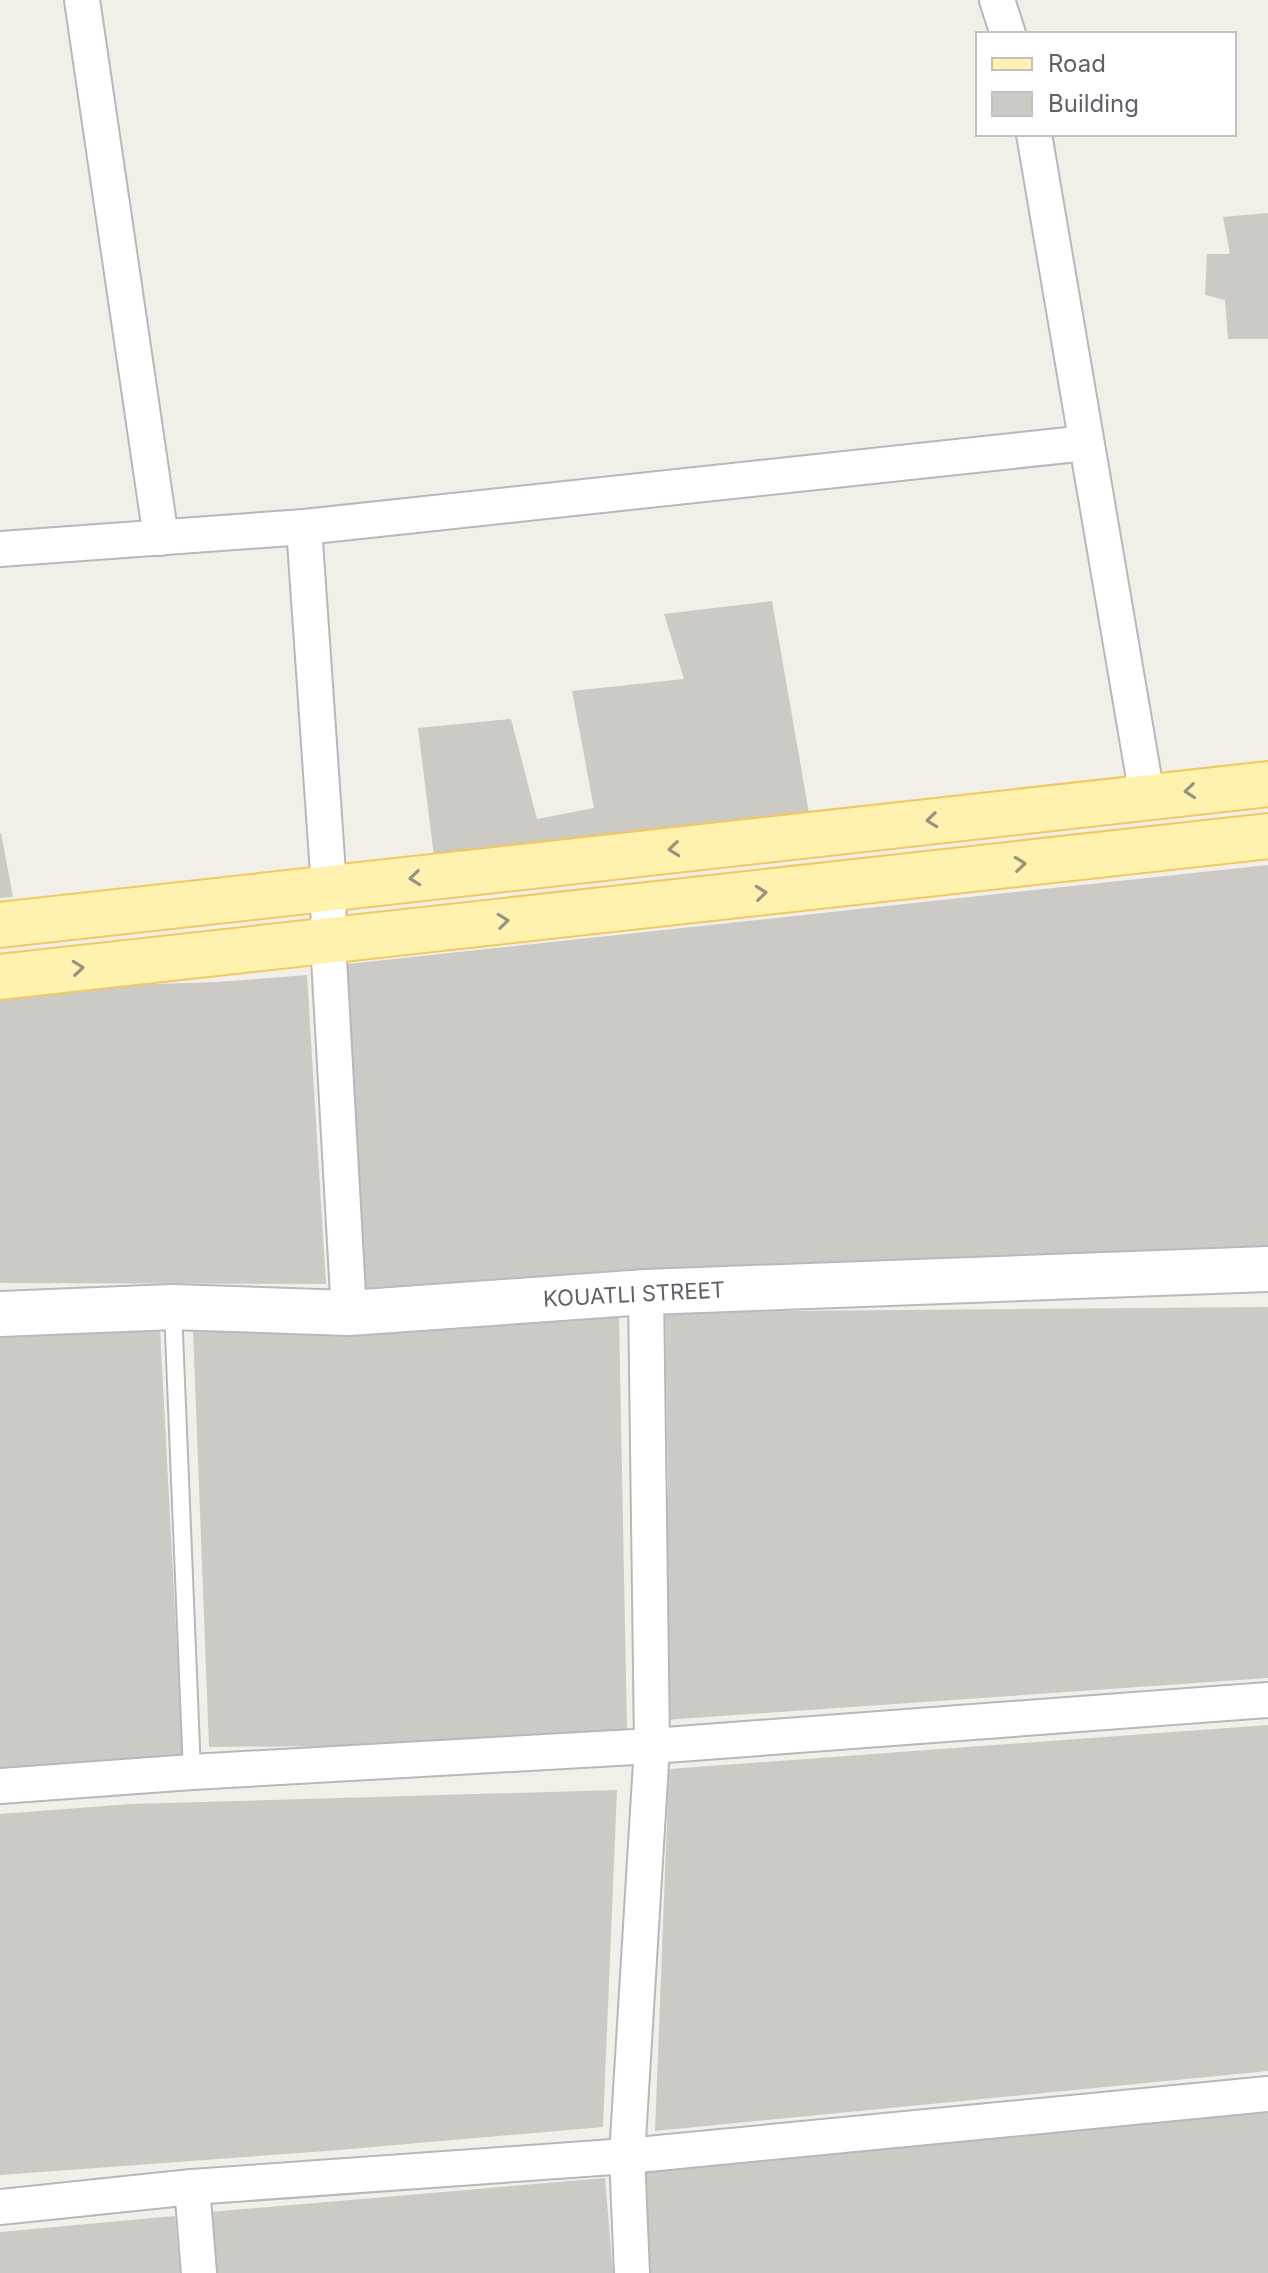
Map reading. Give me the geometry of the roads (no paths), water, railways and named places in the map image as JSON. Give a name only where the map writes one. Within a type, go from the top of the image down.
[{"type":"main road","points":[[0,925],[1268,784]]},
{"type":"main road","points":[[0,977],[1268,836]]},
{"type":"street","points":[[82,0],[161,538]]},
{"type":"street","points":[[997,0],[1007,32]]},
{"type":"street","points":[[1034,136],[1147,796]]},
{"type":"street","points":[[0,549],[304,527],[1086,443]]},
{"type":"street","points":[[304,527],[329,888],[328,941],[349,1313]]},
{"type":"street","name":"KOUATLI STREET","points":[[0,1314],[172,1307],[349,1313],[646,1292],[1268,1269]]},
{"type":"street","points":[[632,2273],[627,2156],[652,1746],[646,1292]]},
{"type":"street","points":[[0,1786],[652,1746],[1268,1700]]},
{"type":"street","points":[[0,2207],[192,2187],[627,2156],[1268,2094]]},
{"type":"street","points":[[192,2187],[199,2273]]},
{"type":"lane","points":[[172,1307],[192,1772]]}]
